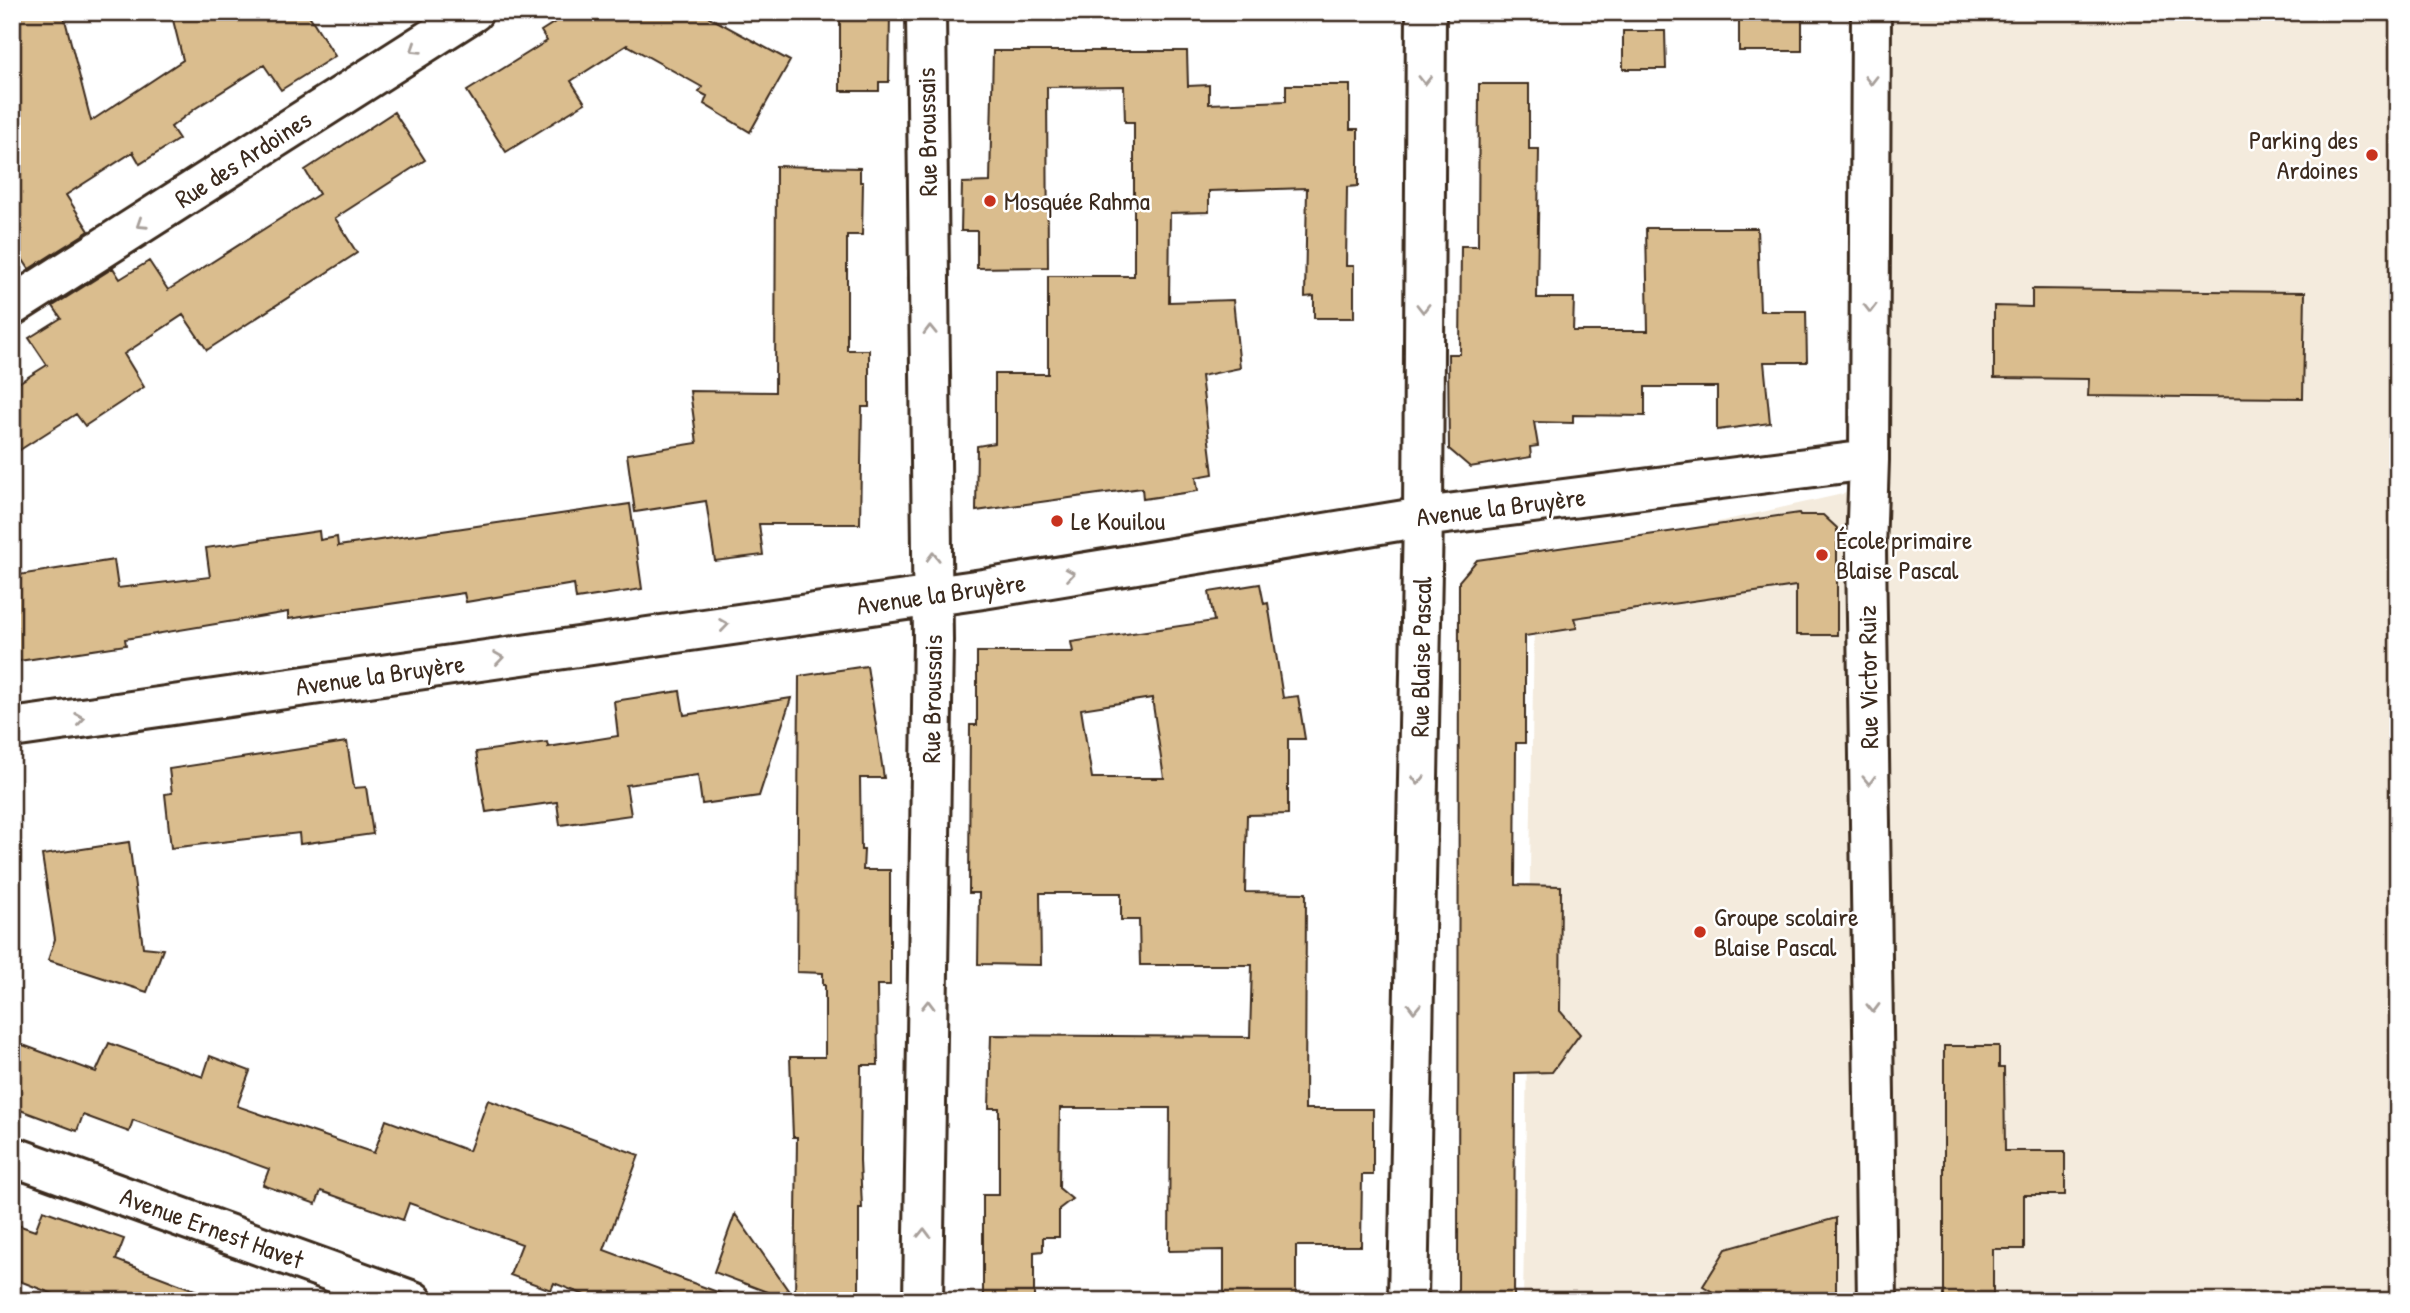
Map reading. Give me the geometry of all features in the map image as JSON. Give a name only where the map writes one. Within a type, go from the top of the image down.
[{"type":"street","name":"Rue des Ardoines","points":[[12,306],[473,12]]},
{"type":"street","name":"Rue Broussais","points":[[923,1301],[933,595],[926,12]]},
{"type":"street","name":"Rue Blaise Pascal","points":[[1408,1301],[1423,517],[1426,12]]},
{"type":"street","name":"Rue Victor Ruiz","points":[[1871,12],[1869,460],[1866,550],[1877,1301]]},
{"type":"street","name":"Avenue la Bruyère","points":[[12,728],[933,595],[1423,517],[1869,460]]},
{"type":"street","name":"Avenue Ernest Havet","points":[[12,1156],[412,1301]]},
{"type":"shaded area","points":[[1871,12],[2398,12],[2398,1301],[1891,1301]]},
{"type":"shaded area","name":"Groupe scolaire Blaise Pascal","points":[[1865,489],[1875,1301],[1523,1301],[1535,563]]},
{"type":"building","points":[[12,12],[63,12],[91,121],[183,60],[171,12],[307,12],[335,56],[281,90],[264,65],[171,127],[179,139],[140,164],[133,152],[66,195],[89,231],[29,269],[12,243]]},
{"type":"building","points":[[567,12],[700,12],[790,61],[750,132],[704,104],[707,96],[699,92],[702,87],[627,45],[571,81],[585,103],[506,152],[467,91],[547,41],[541,31],[569,13]]},
{"type":"building","points":[[840,12],[890,12],[889,82],[879,82],[879,91],[840,91]]},
{"type":"building","points":[[1739,12],[1802,12],[1802,51],[1739,51]]},
{"type":"building","points":[[1623,31],[1665,31],[1666,69],[1623,69]]},
{"type":"building","points":[[993,51],[1187,51],[1188,86],[1209,85],[1209,104],[1286,101],[1286,85],[1350,85],[1350,129],[1358,129],[1358,186],[1347,187],[1346,266],[1354,266],[1354,318],[1314,318],[1314,296],[1305,297],[1307,188],[1209,191],[1209,212],[1170,213],[1169,302],[1233,300],[1240,368],[1201,376],[1213,474],[1196,477],[1198,491],[1143,499],[1142,488],[976,511],[977,446],[995,443],[995,374],[1048,374],[1048,276],[1134,276],[1134,122],[1125,122],[1124,86],[1047,87],[1048,267],[977,268],[977,231],[961,231],[962,183],[990,182]]},
{"type":"building","points":[[1479,84],[1529,84],[1529,149],[1539,149],[1537,298],[1574,298],[1573,331],[1648,331],[1646,228],[1757,228],[1760,311],[1806,311],[1807,362],[1764,362],[1770,423],[1717,430],[1717,387],[1645,387],[1645,416],[1573,415],[1573,423],[1534,422],[1538,446],[1530,447],[1531,457],[1470,467],[1449,449],[1448,354],[1460,354],[1461,246],[1478,246]]},
{"type":"building","points":[[394,112],[425,160],[335,218],[357,253],[207,350],[183,315],[124,354],[144,387],[85,426],[76,414],[12,455],[12,387],[47,365],[29,338],[61,318],[53,306],[113,268],[120,279],[149,261],[168,290],[319,194],[305,170]]},
{"type":"building","points":[[776,166],[860,168],[860,182],[863,182],[862,235],[847,235],[847,350],[869,350],[869,407],[862,407],[860,524],[759,524],[763,555],[715,561],[706,501],[635,512],[627,454],[697,443],[690,391],[775,392]]},
{"type":"building","points":[[2032,289],[2305,292],[2303,398],[2088,396],[2089,379],[1994,378],[1994,306],[2032,307]]},
{"type":"building","points":[[630,504],[642,589],[576,599],[574,584],[466,602],[464,593],[288,619],[288,612],[125,639],[126,645],[12,662],[12,576],[114,560],[118,588],[210,577],[206,548],[319,531],[320,540],[337,537],[338,546]]},
{"type":"building","points":[[1799,513],[1823,515],[1837,528],[1837,635],[1796,635],[1796,586],[1574,618],[1577,628],[1525,636],[1525,743],[1516,743],[1515,885],[1561,886],[1560,1011],[1580,1034],[1552,1072],[1515,1073],[1514,1301],[1458,1301],[1459,581],[1477,560]]},
{"type":"building","points":[[1260,584],[1264,604],[1268,603],[1283,698],[1298,696],[1305,739],[1288,739],[1288,814],[1247,815],[1245,892],[1306,893],[1305,1109],[1373,1109],[1373,1175],[1362,1175],[1361,1246],[1296,1246],[1296,1301],[1224,1301],[1224,1250],[1169,1251],[1170,1108],[1060,1108],[1059,1188],[1072,1199],[1059,1209],[1059,1237],[1043,1237],[1043,1251],[1034,1252],[1034,1301],[983,1301],[983,1195],[999,1195],[999,1108],[989,1108],[991,1035],[1250,1037],[1252,965],[1140,965],[1139,920],[1121,920],[1121,893],[1040,893],[1041,965],[978,964],[979,893],[969,893],[970,725],[977,725],[977,652],[1073,652],[1071,642],[1214,621],[1209,592]],"holes":[[[1152,698],[1164,778],[1092,778],[1081,709]]]},
{"type":"building","points":[[867,666],[884,778],[860,778],[861,850],[864,850],[863,870],[890,870],[890,985],[877,985],[878,1065],[861,1065],[862,1208],[859,1208],[859,1301],[791,1301],[714,1272],[735,1214],[795,1300],[797,1137],[793,1137],[790,1057],[825,1057],[823,973],[797,972],[799,676]]},
{"type":"building","points":[[680,691],[684,715],[791,698],[759,796],[702,804],[698,775],[626,785],[631,815],[560,825],[557,802],[486,812],[476,752],[547,742],[548,747],[618,736],[614,701]]},
{"type":"building","points":[[347,742],[354,788],[366,787],[373,834],[300,844],[299,833],[171,848],[165,794],[172,793],[169,769]]},
{"type":"building","points":[[129,842],[143,947],[163,949],[147,992],[48,960],[55,939],[42,855]]},
{"type":"building","points":[[12,1041],[96,1072],[109,1043],[203,1077],[210,1056],[250,1071],[237,1106],[374,1153],[386,1120],[469,1151],[488,1100],[639,1155],[604,1250],[728,1296],[727,1301],[600,1301],[554,1283],[551,1290],[510,1275],[522,1244],[409,1203],[403,1220],[321,1191],[316,1204],[263,1185],[269,1169],[133,1120],[129,1132],[83,1115],[77,1131],[12,1107]]},
{"type":"building","points":[[1944,1046],[1999,1046],[1999,1068],[2004,1068],[2005,1151],[2065,1151],[2065,1195],[2024,1195],[2024,1249],[1993,1249],[1993,1299],[1944,1299]]},
{"type":"building","points":[[43,1210],[124,1239],[116,1260],[213,1297],[213,1301],[71,1301],[12,1278],[12,1223],[35,1231]]},
{"type":"building","points":[[1836,1218],[1836,1301],[1728,1301],[1703,1286],[1726,1249]]},
{"type":"place","name":"Parking des Ardoines","points":[[2372,155]]},
{"type":"place","name":"Mosquée Rahma","points":[[990,201]]},
{"type":"place","name":"Le Kouilou","points":[[1057,521]]},
{"type":"place","name":"École primaire Blaise Pascal","points":[[1822,555]]},
{"type":"place","name":"Groupe scolaire Blaise Pascal","points":[[1700,932]]}]
